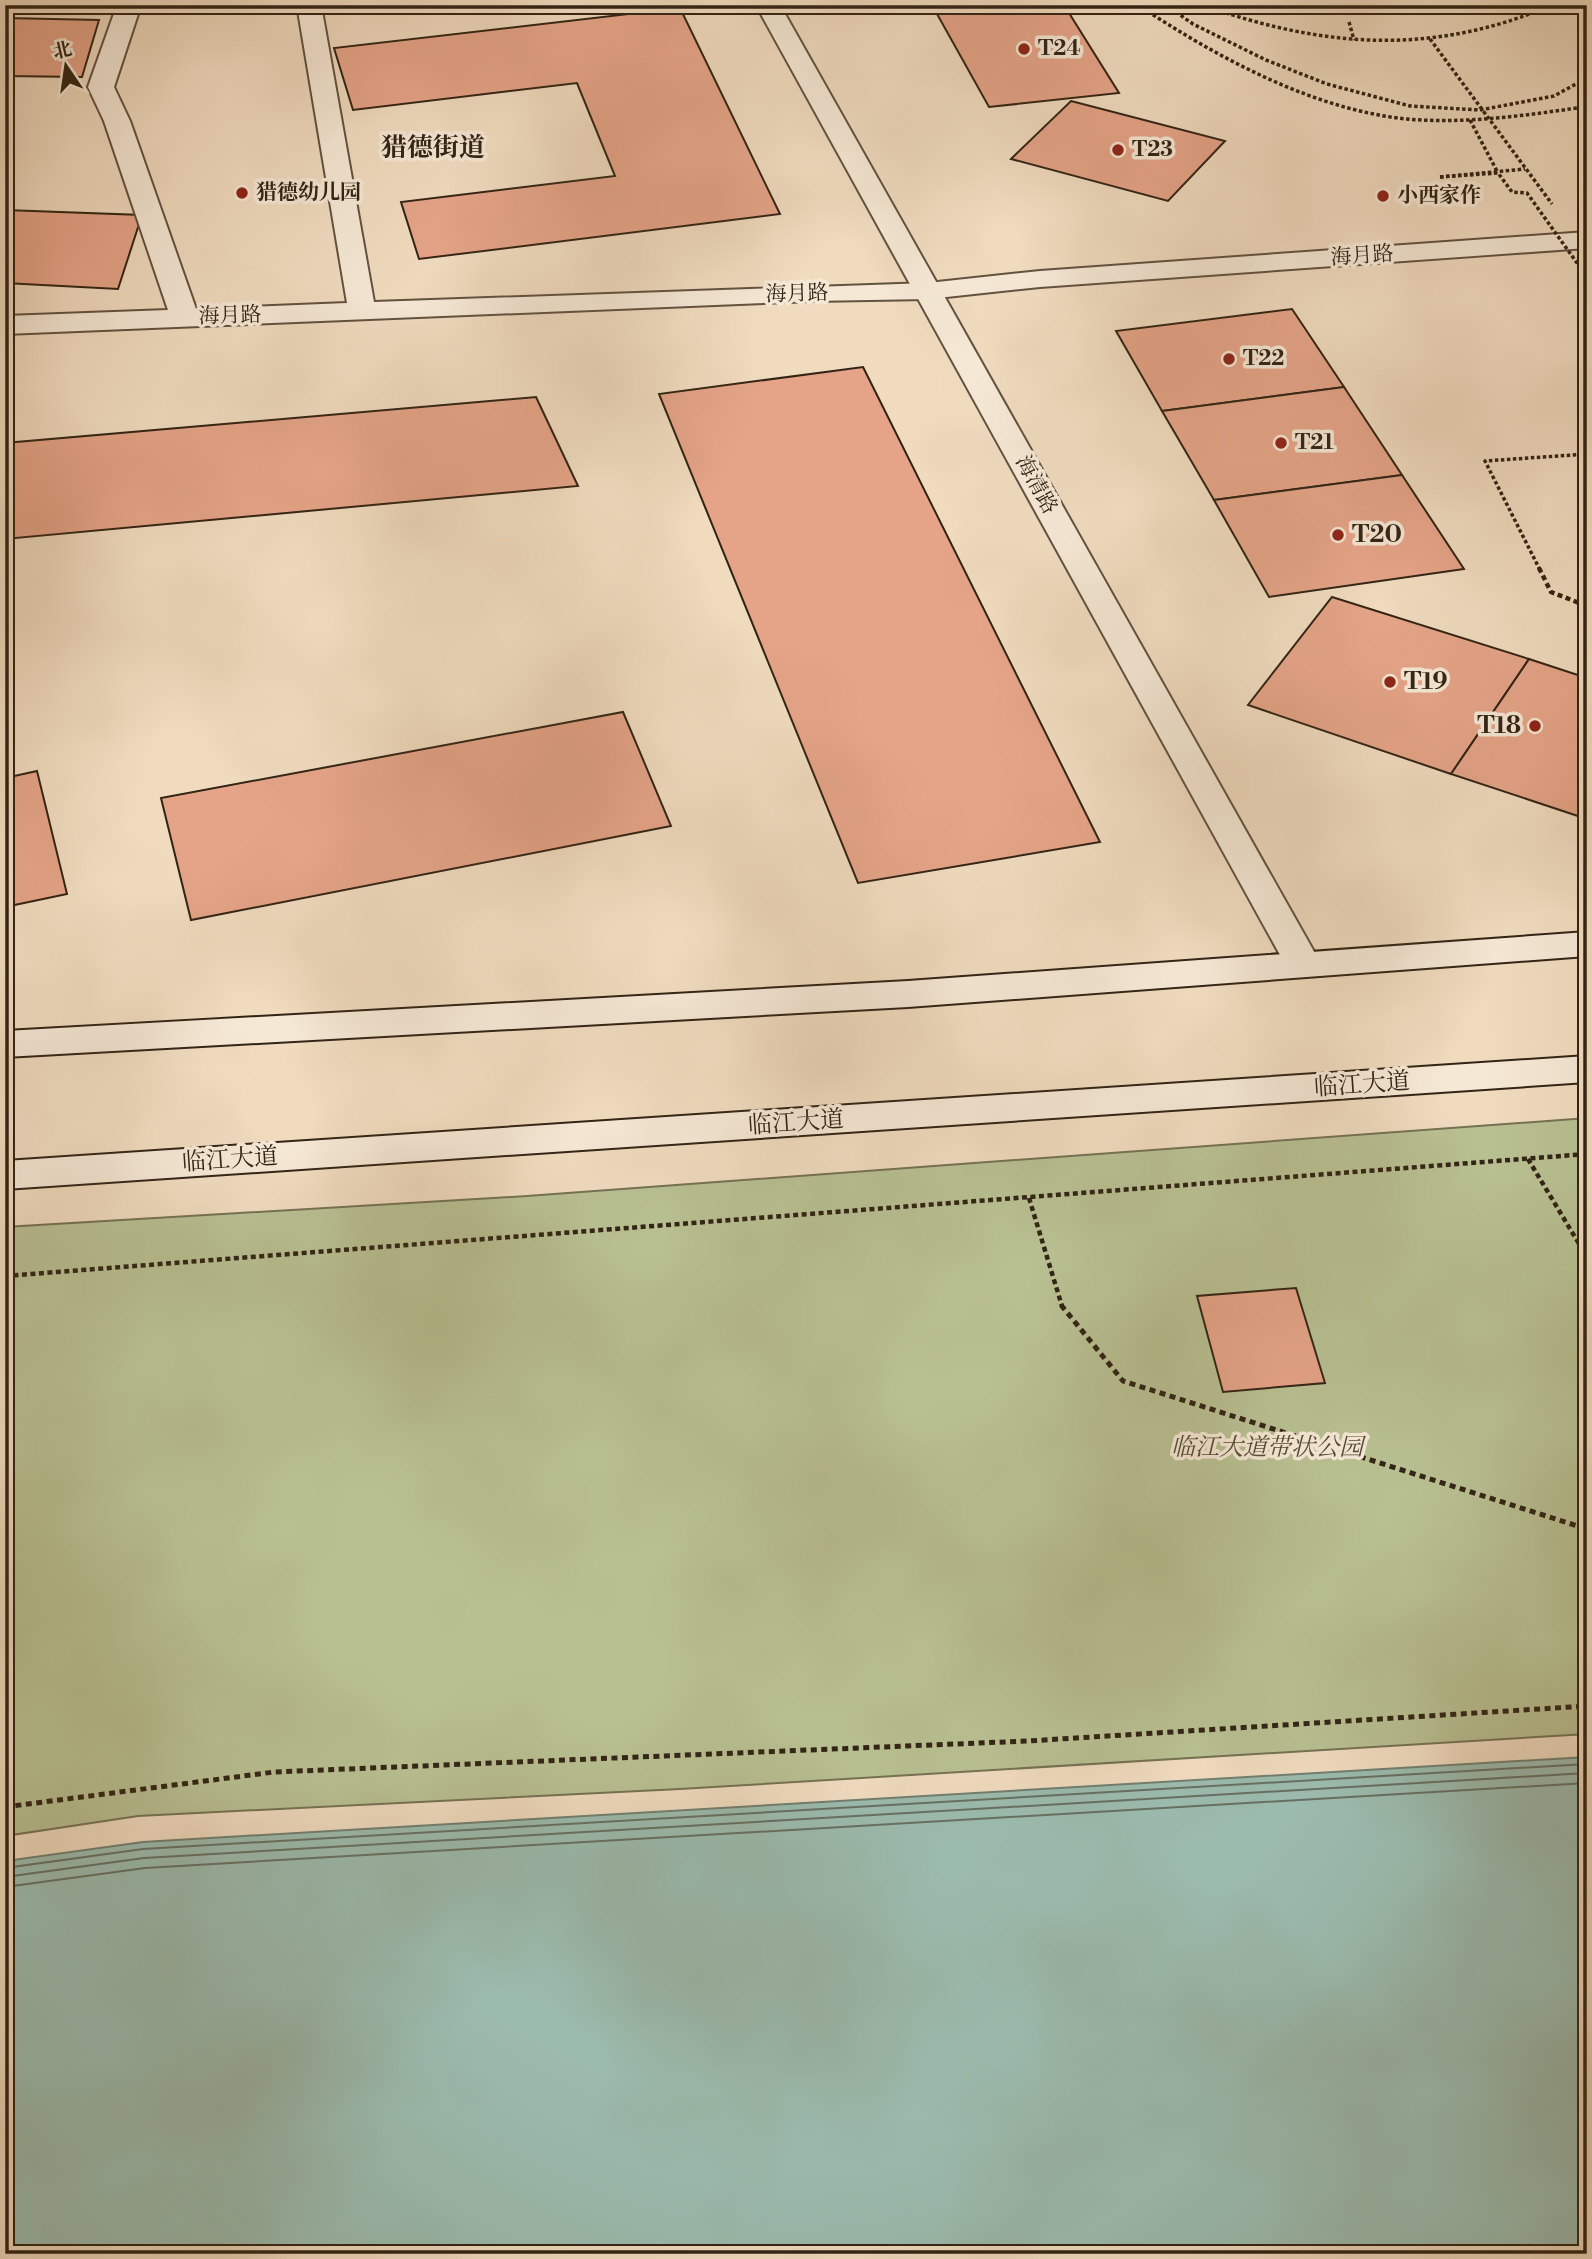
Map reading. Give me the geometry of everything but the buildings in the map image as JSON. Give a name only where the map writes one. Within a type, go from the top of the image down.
[{"type":"street","points":[[129,5],[101,86],[117,121],[185,318]]},
{"type":"street","points":[[309,5],[362,311]]},
{"type":"street","name":"海清路","points":[[768,5],[1303,964]]},
{"type":"street","name":"海月路","points":[[5,325],[812,293],[928,291],[1040,279],[1587,240]]},
{"type":"street","points":[[5,1044],[908,994],[1587,944]]},
{"type":"street","name":"临江大道","points":[[5,1175],[1587,1069]]},
{"type":"path","points":[[1138,5],[1175,31],[1219,54],[1312,94],[1403,118],[1490,120],[1577,108],[1587,102]]},
{"type":"path","points":[[1166,5],[1193,24],[1266,60],[1326,84],[1410,106],[1480,110],[1554,96],[1587,78]]},
{"type":"path","points":[[1203,5],[1232,17],[1290,32],[1354,40],[1430,39],[1498,27],[1550,6]]},
{"type":"path","points":[[1349,22],[1354,40]]},
{"type":"path","points":[[1430,39],[1557,211]]},
{"type":"path","points":[[1470,120],[1498,173],[1512,192],[1527,193],[1587,277]]},
{"type":"path","points":[[1498,173],[1440,177],[1526,169]]},
{"type":"path","points":[[1587,454],[1485,461],[1551,592],[1587,606]]},
{"type":"path","points":[[5,1276],[1587,1154]]},
{"type":"path","points":[[1528,1159],[1587,1257]]},
{"type":"path","points":[[1029,1198],[1060,1304],[1123,1381],[1587,1529]]},
{"type":"path","points":[[5,1807],[274,1772],[1028,1741],[1587,1706]]},
{"type":"green space","name":"临江大道带状公园","points":[[1587,1118],[1587,1734],[680,1789],[138,1816],[5,1836],[5,1227],[527,1196]]},
{"type":"water","points":[[1587,1757],[1587,2254],[5,2254],[5,1861],[143,1842]]},
{"type":"place","name":"T24","points":[[1024,49]]},
{"type":"place","name":"T23","points":[[1118,150]]},
{"type":"place","name":"猎德幼儿园","points":[[242,193]]},
{"type":"place","name":"小西家作","points":[[1383,196]]},
{"type":"place","name":"T22","points":[[1229,359]]},
{"type":"place","name":"T21","points":[[1281,443]]},
{"type":"place","name":"T20","points":[[1338,535]]},
{"type":"place","name":"T19","points":[[1390,682]]},
{"type":"place","name":"T18","points":[[1535,726]]},
{"type":"district","name":"猎德街道","points":[[433,148]]}]
